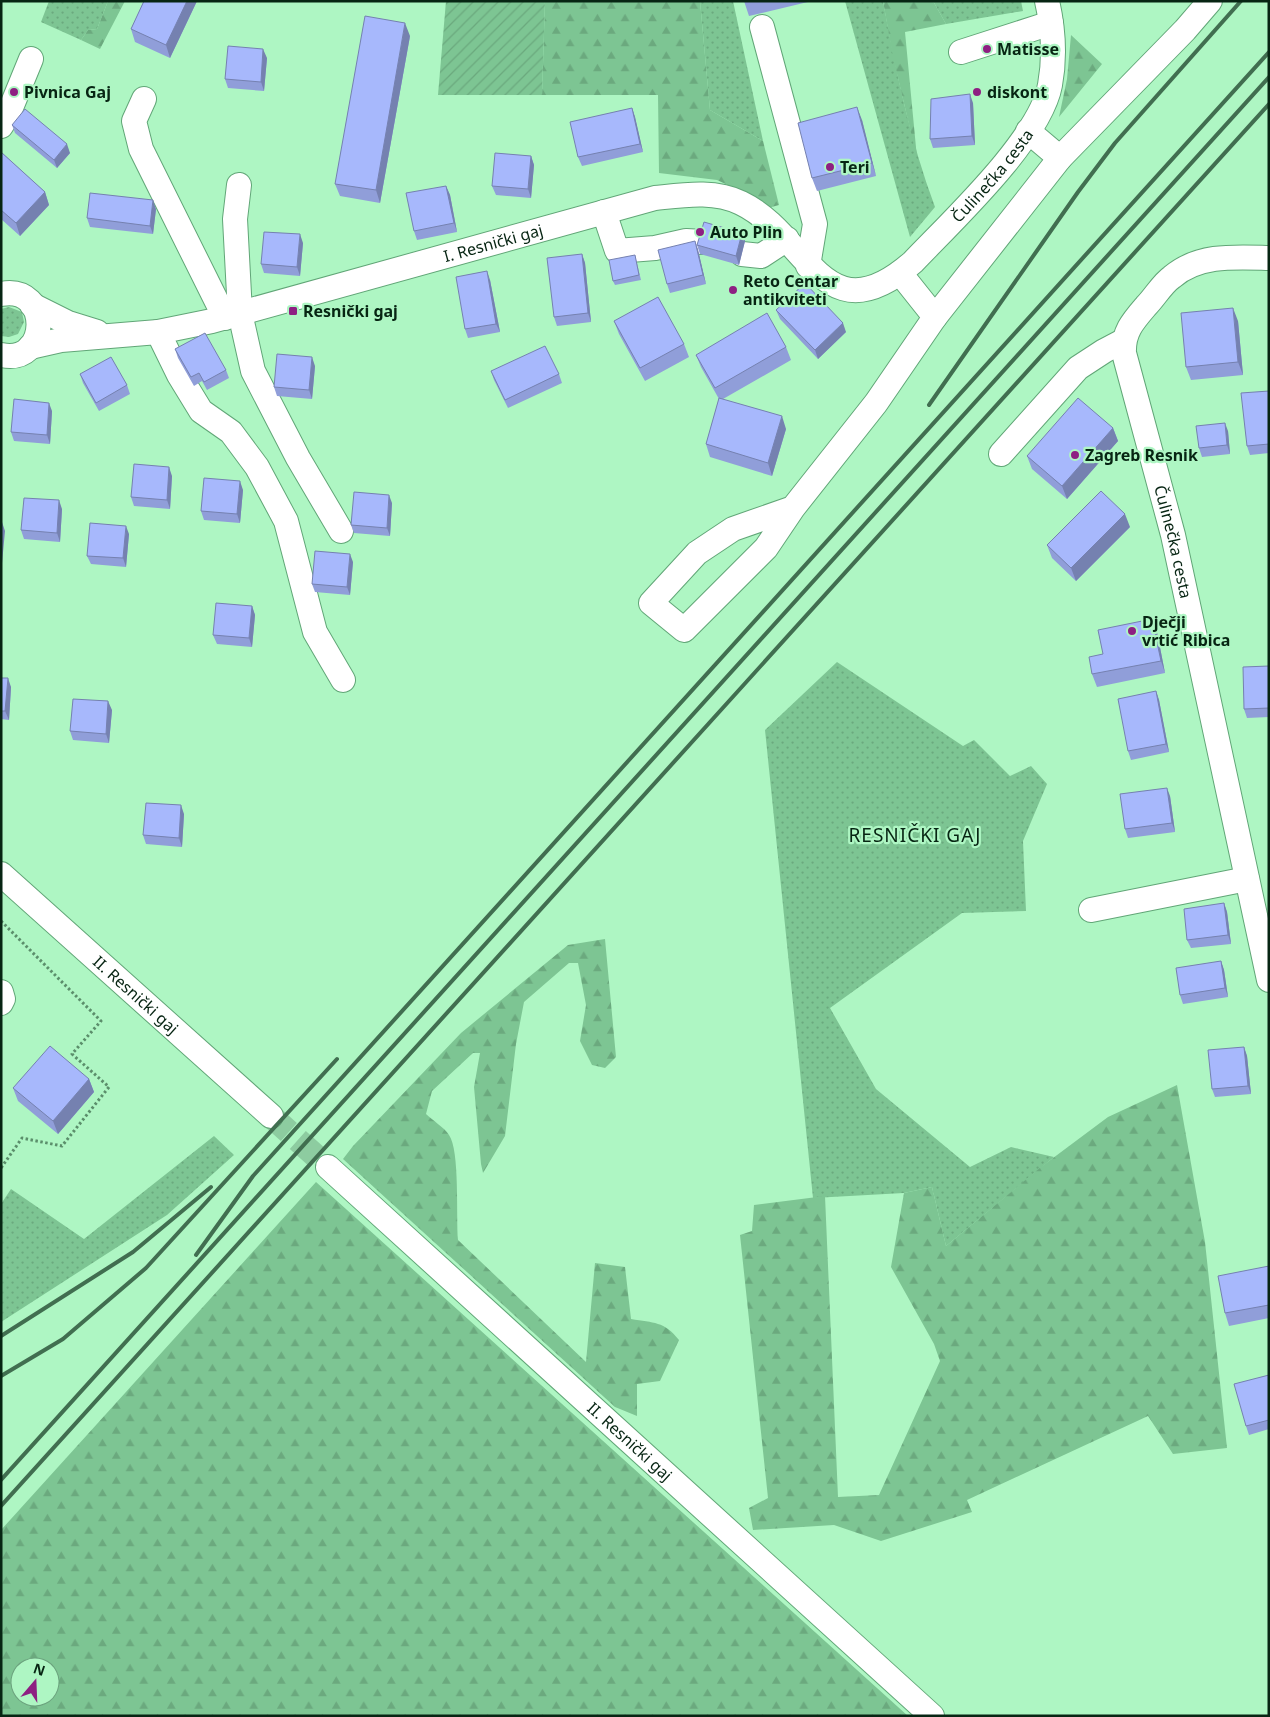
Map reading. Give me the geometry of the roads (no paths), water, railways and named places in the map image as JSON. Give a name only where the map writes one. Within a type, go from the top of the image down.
[{"type":"street","points":[[793,508],[732,529],[697,553],[651,603],[684,630],[766,548],[793,508],[876,403],[935,317],[1060,158],[1185,30],[1210,1]]},
{"type":"street","points":[[961,52],[1049,12]]},
{"type":"street","name":"Čulinečka cesta","points":[[847,289],[868,290],[900,273],[987,185],[1028,131],[1041,111],[1050,86],[1052,48],[1049,12]]},
{"type":"street","points":[[762,28],[815,224],[808,266]]},
{"type":"street","points":[[1,126],[8,115],[31,59]]},
{"type":"street","points":[[144,99],[134,121],[141,149],[232,316],[253,371],[298,458],[341,530]]},
{"type":"street","points":[[1028,131],[1060,158]]},
{"type":"street","points":[[232,316],[235,219],[239,185]]},
{"type":"street","name":"I. Resnički gaj","points":[[11,355],[61,340],[158,332],[232,316],[655,198],[693,194],[721,196],[757,212],[787,239],[808,266],[831,283],[847,289]]},
{"type":"street","points":[[604,212],[617,250],[655,248],[686,241],[704,242]]},
{"type":"street","points":[[742,254],[760,256],[787,239]]},
{"type":"street","points":[[1000,454],[1078,368],[1123,341],[1128,327],[1171,277],[1192,263],[1215,259],[1269,258]]},
{"type":"street","points":[[900,273],[935,317]]},
{"type":"street","points":[[11,355],[39,330],[37,312],[14,294]]},
{"type":"street","name":"I. Resnički gaj","points":[[14,294],[68,323],[110,336]]},
{"type":"street","points":[[158,332],[179,375],[201,411],[231,432],[258,467],[286,521],[315,632],[343,680]]},
{"type":"street","name":"Čulinečka cesta","points":[[1123,341],[1124,353],[1173,535],[1269,980]]},
{"type":"street","name":"II. Resnički gaj","points":[[1,874],[271,1116]]},
{"type":"street","points":[[1091,910],[1247,879]]},
{"type":"street","points":[[1,992],[3,999],[1,1003]]},
{"type":"street","name":"II. Resnički gaj","points":[[328,1167],[932,1716]]},
{"type":"tunnel","points":[[271,1116],[328,1167]]},
{"type":"railway","points":[[929,405],[1078,192],[1115,143],[1241,1]]},
{"type":"railway","points":[[196,1255],[253,1176],[1269,52]]},
{"type":"railway","points":[[1,1480],[1269,77]]},
{"type":"railway","points":[[1,1506],[1269,104]]},
{"type":"railway","points":[[1,1376],[63,1339],[146,1268],[337,1059]]},
{"type":"railway","points":[[1,1336],[133,1252],[211,1187]]},
{"type":"place","name":"Matisse","points":[[987,49]]},
{"type":"place","name":"Pivnica Gaj","points":[[14,92]]},
{"type":"place","name":"diskont","points":[[977,92]]},
{"type":"place","name":"Teri","points":[[830,167]]},
{"type":"place","name":"Auto Plin","points":[[700,232]]},
{"type":"place","name":"Reto Centar antikviteti","points":[[733,290]]},
{"type":"place","name":"Resnički gaj","points":[[293,311]]},
{"type":"place","name":"Zagreb Resnik","points":[[1075,455]]},
{"type":"place","name":"Dječji vrtić Ribica","points":[[1132,631]]},
{"type":"district","name":"RESNIČKI GAJ","points":[[915,835]]}]
